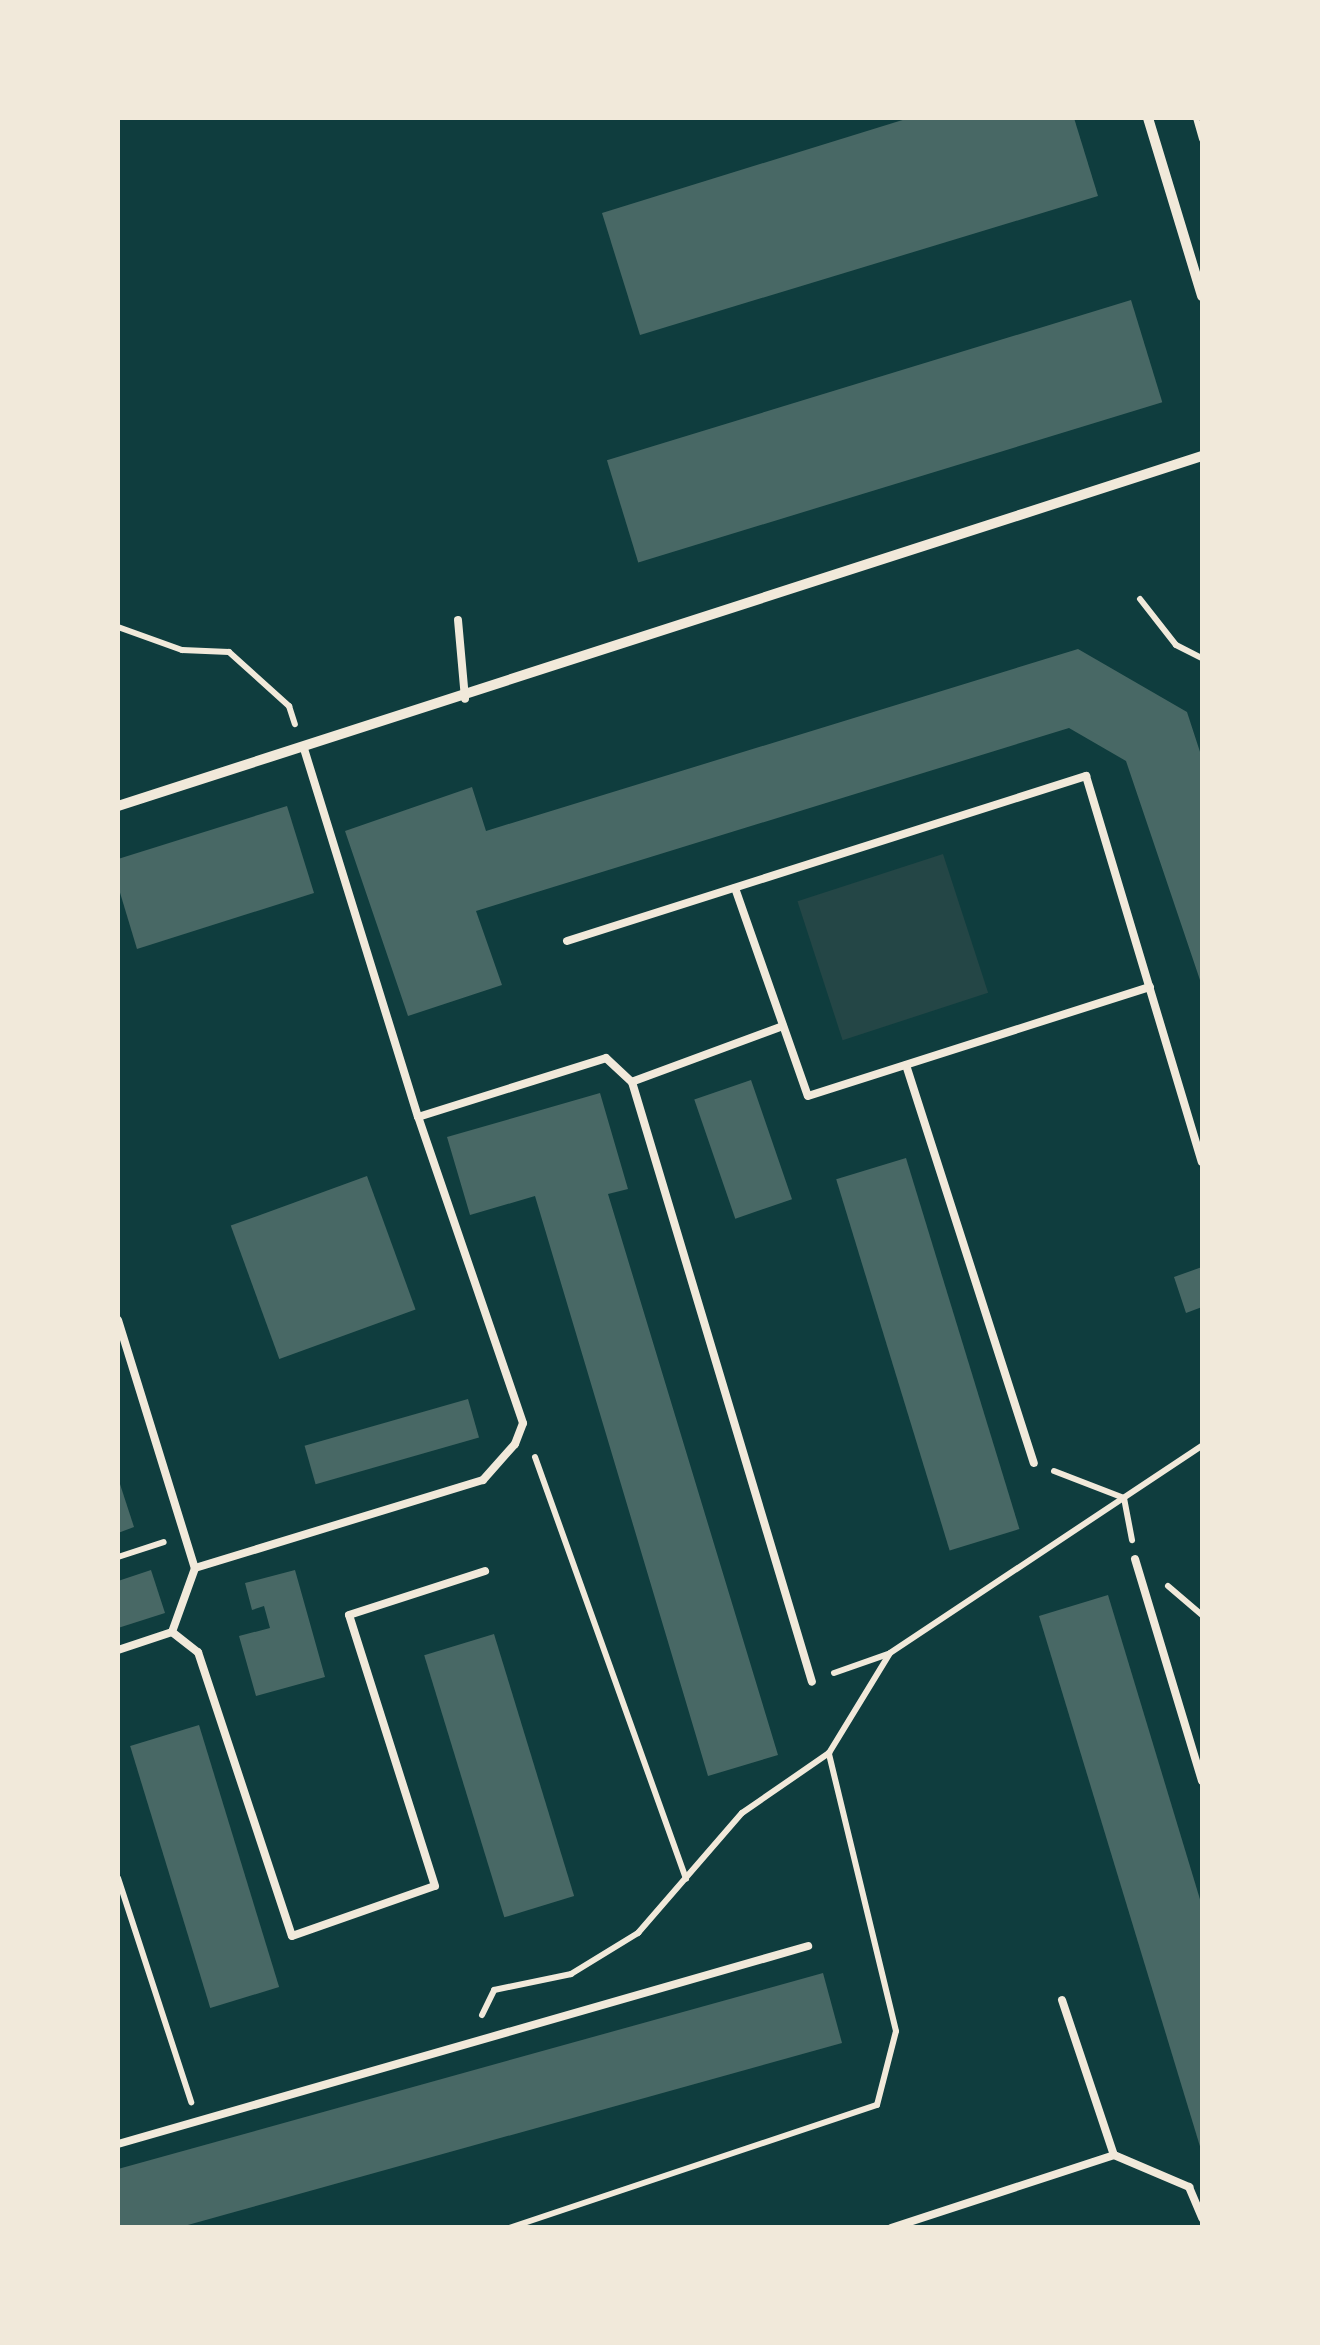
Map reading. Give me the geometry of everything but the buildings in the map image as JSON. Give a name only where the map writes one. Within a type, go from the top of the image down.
[{"type":"street","points":[[1148,118],[1202,296]]},
{"type":"street","points":[[118,806],[465,699],[1202,456]]},
{"type":"lane","points":[[458,620],[465,699]]},
{"type":"lane","points":[[195,1568],[483,1480],[515,1444],[523,1423],[418,1117],[304,748]]},
{"type":"lane","points":[[567,941],[1086,776],[1202,1162]]},
{"type":"lane","points":[[734,888],[808,1096],[1150,987]]},
{"type":"lane","points":[[632,1082],[783,1026]]},
{"type":"lane","points":[[418,1117],[606,1058],[632,1082],[812,1682]]},
{"type":"lane","points":[[906,1065],[1034,1463]]},
{"type":"lane","points":[[118,1320],[195,1568],[172,1632]]},
{"type":"lane","points":[[1136,1559],[1202,1780]]},
{"type":"lane","points":[[172,1632],[198,1652],[292,1936],[435,1886],[350,1614],[485,1570]]},
{"type":"lane","points":[[118,1650],[172,1632]]},
{"type":"lane","points":[[118,2144],[808,1946]]},
{"type":"lane","points":[[1062,2000],[1114,2155]]},
{"type":"lane","points":[[891,2228],[1114,2155],[1189,2187],[1202,2218]]},
{"type":"path","points":[[1196,118],[1202,139]]},
{"type":"path","points":[[1140,599],[1176,645],[1202,658]]},
{"type":"path","points":[[118,626],[182,650],[228,652],[288,706],[304,748]]},
{"type":"path","points":[[523,1423],[686,1879]]},
{"type":"path","points":[[812,1682],[890,1654],[1202,1446]]},
{"type":"path","points":[[1034,1463],[1124,1498]]},
{"type":"path","points":[[1124,1498],[1136,1559]]},
{"type":"path","points":[[118,1557],[185,1535]]},
{"type":"path","points":[[469,2043],[494,1990],[571,1974],[638,1933],[742,1813],[829,1753],[890,1654]]},
{"type":"path","points":[[509,2228],[877,2106],[896,2031],[829,1753]]},
{"type":"path","points":[[118,1878],[197,2122]]},
{"type":"shaded area","points":[[943,854],[988,993],[843,1040],[797,901]]}]
